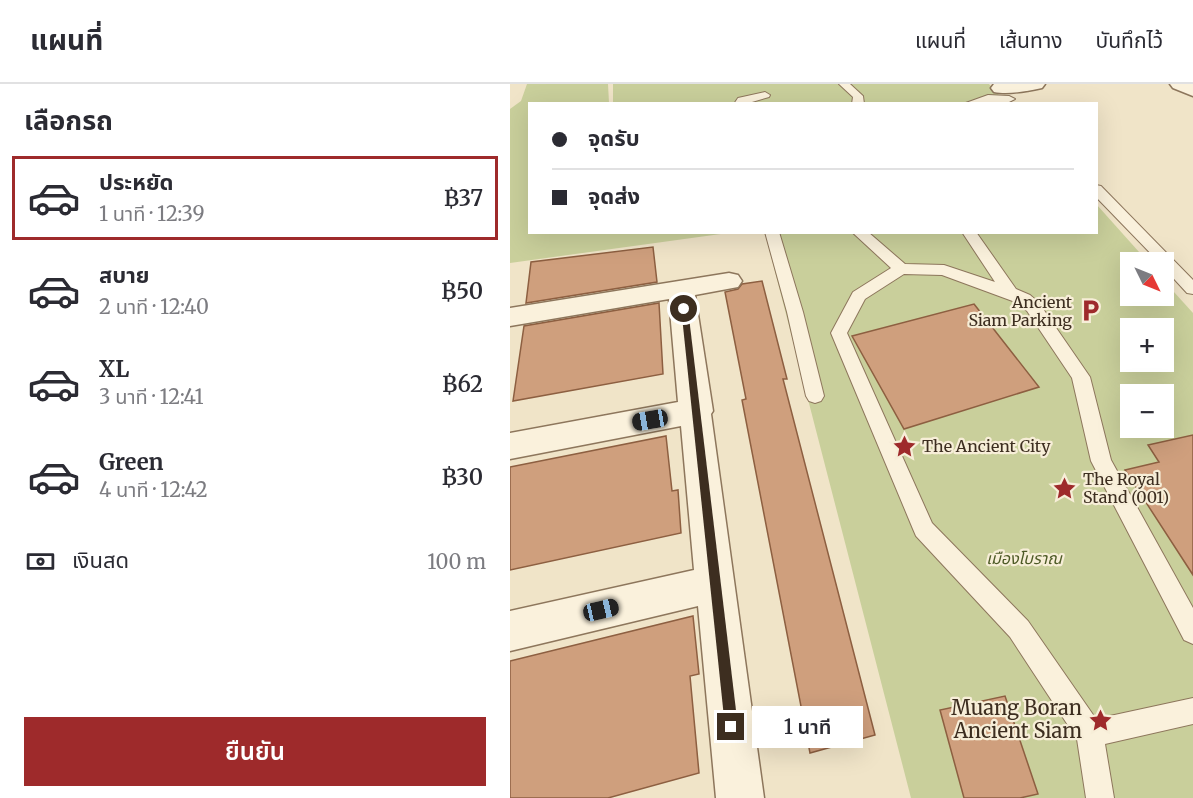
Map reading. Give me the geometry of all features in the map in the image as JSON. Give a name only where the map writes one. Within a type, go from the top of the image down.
[{"type":"street","points":[[1005,94],[1036,84]]},
{"type":"street","points":[[1179,84],[1193,91]]},
{"type":"street","points":[[510,317],[729,281]]},
{"type":"street","points":[[681,289],[697,411],[714,584],[740,798]]},
{"type":"street","points":[[510,446],[697,411]]},
{"type":"street","points":[[510,631],[714,584]]},
{"type":"lane","points":[[844,84],[858,96],[858,102]]},
{"type":"lane","points":[[740,102],[767,94]]},
{"type":"lane","points":[[975,102],[1005,94]]},
{"type":"lane","points":[[1098,191],[1193,289]]},
{"type":"lane","points":[[773,234],[795,312],[814,396]]},
{"type":"lane","points":[[861,234],[901,269]]},
{"type":"lane","points":[[970,234],[1010,292]]},
{"type":"lane","points":[[1100,798],[1090,734],[1019,629],[924,529],[839,333],[859,296],[901,269],[944,270],[1010,292],[1033,307],[1081,377],[1101,461],[1193,632]]},
{"type":"lane","points":[[1090,734],[1193,711]]},
{"type":"green space","points":[[527,84],[608,84],[609,102],[528,102],[528,234],[721,234],[510,263],[510,109],[521,101]]},
{"type":"green space","points":[[613,84],[989,84],[1005,102],[613,102]]},
{"type":"green space","name":"เมืองโบราณ","points":[[1098,206],[1139,252],[1120,252],[1120,306],[1174,306],[1174,292],[1193,313],[1193,798],[911,798],[765,234],[1098,234]]},
{"type":"building","points":[[653,247],[657,282],[526,303],[531,262]]},
{"type":"building","points":[[762,281],[787,379],[783,379],[875,735],[810,753],[742,400],[746,399],[725,292],[738,289],[742,284]]},
{"type":"building","points":[[659,303],[663,374],[513,401],[524,326]]},
{"type":"building","points":[[974,304],[1039,387],[904,429],[852,336]]},
{"type":"building","points":[[1193,435],[1193,575],[1125,470],[1159,462],[1148,445]]},
{"type":"building","points":[[666,436],[672,491],[678,490],[681,533],[510,570],[510,467]]},
{"type":"building","points":[[693,616],[699,674],[690,676],[699,773],[608,798],[510,798],[510,661]]},
{"type":"building","points":[[1005,696],[1038,794],[1020,798],[964,798],[940,710]]},
{"type":"place","name":"Ancient Siam Parking","points":[[1090,311]]},
{"type":"place","name":"The Ancient City","points":[[904,446]]},
{"type":"place","name":"The Royal Stand (001)","points":[[1065,488]]},
{"type":"place","name":"Muang Boran Ancient Siam","points":[[1100,720]]},
{"type":"route","points":[[684,309],[731,727]]}]
